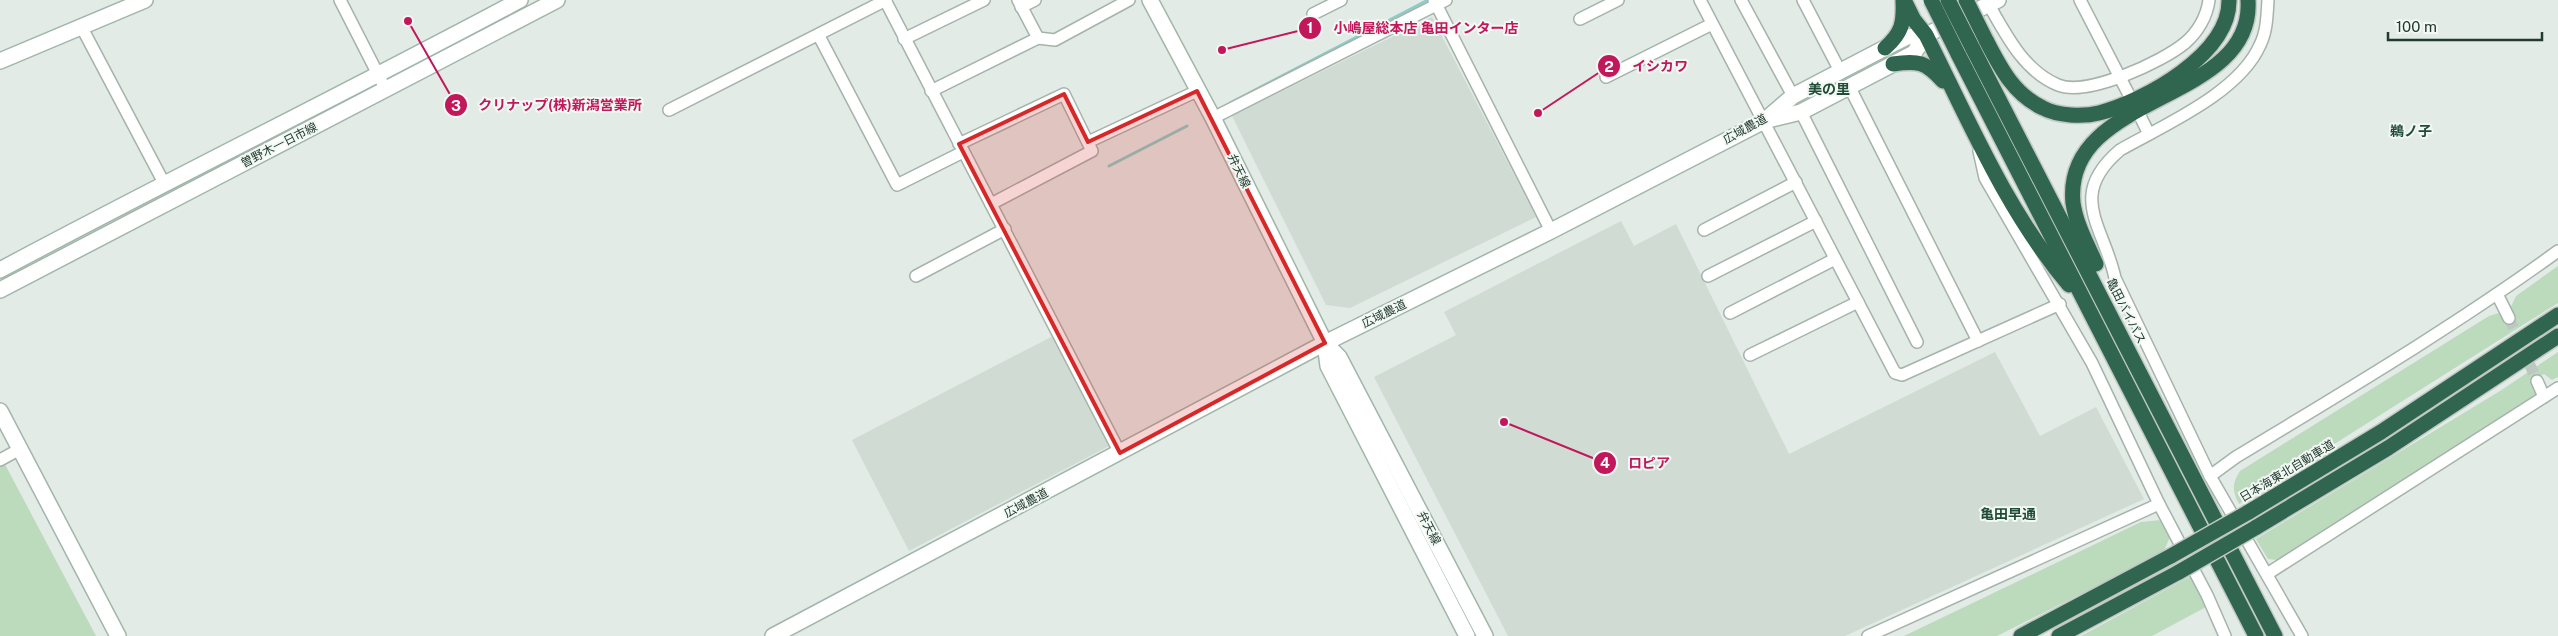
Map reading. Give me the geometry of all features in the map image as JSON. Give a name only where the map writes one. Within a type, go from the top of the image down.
[{"type":"highway","points":[[1904,0],[1914,20],[1926,35],[1997,176],[2046,258],[2086,304]]},
{"type":"highway","points":[[1885,48],[1898,37],[1904,16],[1904,0]]},
{"type":"highway","points":[[1931,0],[2256,636]]},
{"type":"highway","name":"亀田バイパス","points":[[1948,0],[2103,298],[2275,636]]},
{"type":"highway","points":[[1966,0],[2004,76],[2023,95],[2044,109],[2070,115],[2097,114],[2118,106],[2175,77],[2200,58],[2216,41],[2226,22],[2230,0]]},
{"type":"highway","points":[[2103,298],[2097,266],[2079,227],[2073,203],[2074,186],[2087,150],[2120,120],[2202,75],[2219,63],[2241,35],[2246,18],[2248,0]]},
{"type":"highway","points":[[1893,64],[1911,61],[1930,66],[1956,95]]},
{"type":"highway","name":"日本海東北自動車道","points":[[2021,636],[2247,513],[2381,432],[2558,315]]},
{"type":"highway","points":[[2059,636],[2179,572],[2405,438],[2558,336]]},
{"type":"highway","points":[[2140,407],[2152,439],[2229,596],[2244,636]]},
{"type":"highway","points":[[2254,592],[2280,636]]},
{"type":"street","points":[[0,60],[145,0]]},
{"type":"street","points":[[340,0],[386,90]]},
{"type":"street","name":"曽野木一日市線","points":[[0,270],[164,183],[379,75],[520,0]]},
{"type":"street","name":"曽野木一日市線","points":[[0,290],[557,0]]},
{"type":"street","points":[[669,110],[819,36],[885,0],[1120,453]]},
{"type":"street","points":[[904,39],[984,0]]},
{"type":"street","points":[[1035,0],[1020,3],[1038,38]]},
{"type":"street","points":[[931,91],[1038,38],[1055,40],[1129,0]]},
{"type":"street","name":"弁天線","points":[[1151,0],[1213,118],[1325,343],[1339,357],[1485,636]]},
{"type":"street","points":[[1313,14],[1341,0]]},
{"type":"street","points":[[1580,19],[1618,0]]},
{"type":"street","points":[[1700,0],[1895,373],[1902,375],[2060,304]]},
{"type":"street","points":[[1741,0],[1792,96]]},
{"type":"street","points":[[1802,0],[1840,71]]},
{"type":"street","points":[[2080,0],[2128,93]]},
{"type":"street","points":[[1993,2],[2010,43],[2033,68],[2059,86],[2077,87],[2096,85],[2166,56],[2186,42],[2199,27],[2207,11],[2209,0]]},
{"type":"street","points":[[2268,0],[2266,25],[2261,44],[2251,62],[2223,90],[2120,150],[2107,162],[2098,175],[2092,193],[2093,212],[2098,232],[2112,263],[2115,278],[2210,476],[2302,636]]},
{"type":"street","points":[[1213,118],[1439,2],[1551,231]]},
{"type":"street","name":"広域農道","points":[[773,636],[1325,343],[1551,231],[1764,120],[1792,96],[1840,71],[1907,37],[1926,35],[1993,2]]},
{"type":"street","points":[[1606,77],[1712,24]]},
{"type":"street","points":[[81,26],[164,183]]},
{"type":"street","points":[[1764,120],[1801,112],[1893,64],[1914,52],[1926,35]]},
{"type":"street","points":[[819,36],[897,185],[961,148],[1064,94],[1092,151],[991,204]]},
{"type":"street","points":[[1849,86],[1978,341]]},
{"type":"street","points":[[1088,142],[1198,92]]},
{"type":"street","points":[[1801,112],[1917,342]]},
{"type":"street","points":[[2140,116],[2149,134]]},
{"type":"street","points":[[1974,132],[1985,178],[2060,304],[2092,363],[2158,504],[2207,595],[2225,636]]},
{"type":"street","points":[[1704,230],[1796,182]]},
{"type":"street","points":[[1708,276],[1816,221]]},
{"type":"street","points":[[916,276],[1004,229]]},
{"type":"street","points":[[2210,476],[2236,456],[2402,357],[2558,252]]},
{"type":"street","points":[[1730,313],[1836,259]]},
{"type":"street","points":[[2498,294],[2509,318]]},
{"type":"street","points":[[1750,355],[1858,302]]},
{"type":"street","name":"弁天線","points":[[1325,343],[1328,366],[1468,636]]},
{"type":"street","points":[[2537,380],[2544,397]]},
{"type":"street","points":[[2267,574],[2558,388]]},
{"type":"street","points":[[0,412],[118,636]]},
{"type":"street","points":[[0,460],[20,448]]},
{"type":"street","points":[[1868,636],[2158,504]]},
{"type":"highlighted area","points":[[1197,91],[1325,343],[1120,453],[959,144],[1064,94],[1088,142]]},
{"type":"shaded area","points":[[1432,17],[1536,217],[1350,308],[1326,305],[1232,116]]},
{"type":"shaded area","points":[[1621,221],[1634,246],[1676,224],[1789,454],[1995,352],[2040,436],[2096,407],[2144,499],[1845,636],[1508,636],[1374,377],[1456,335],[1444,312]]},
{"type":"shaded area","points":[[1053,336],[1111,445],[909,551],[852,440]]},
{"type":"green space","points":[[2558,266],[2558,303],[2239,504],[2234,487],[2235,479],[2240,471],[2489,316],[2499,313],[2505,319],[2516,296]]},
{"type":"green space","points":[[2558,352],[2558,377],[2552,380],[2544,374],[2531,381],[2539,392],[2467,442],[2296,551],[2277,560],[2268,559],[2256,539],[2500,391]]},
{"type":"green space","points":[[0,455],[96,636],[0,636]]},
{"type":"green space","points":[[2161,520],[2170,537],[2163,553],[1997,636],[1904,636],[2141,522]]},
{"type":"green space","points":[[2191,576],[2206,607],[2152,636],[2081,636]]},
{"type":"waterway","points":[[1230,103],[1428,0]]},
{"type":"waterway","points":[[1109,166],[1187,126]]},
{"type":"tunnel","points":[[2509,318],[2537,381]]},
{"type":"place","name":"クリナップ(株)新潟営業所","points":[[408,21]]},
{"type":"place","name":"小嶋屋総本店 亀田インター店","points":[[1222,50]]},
{"type":"place","name":"イシカワ","points":[[1538,113]]},
{"type":"place","name":"ロピア","points":[[1504,422]]},
{"type":"district","name":"美の里","points":[[1829,89]]},
{"type":"district","name":"鵜ノ子","points":[[2411,131]]},
{"type":"district","name":"亀田早通","points":[[2008,514]]}]
